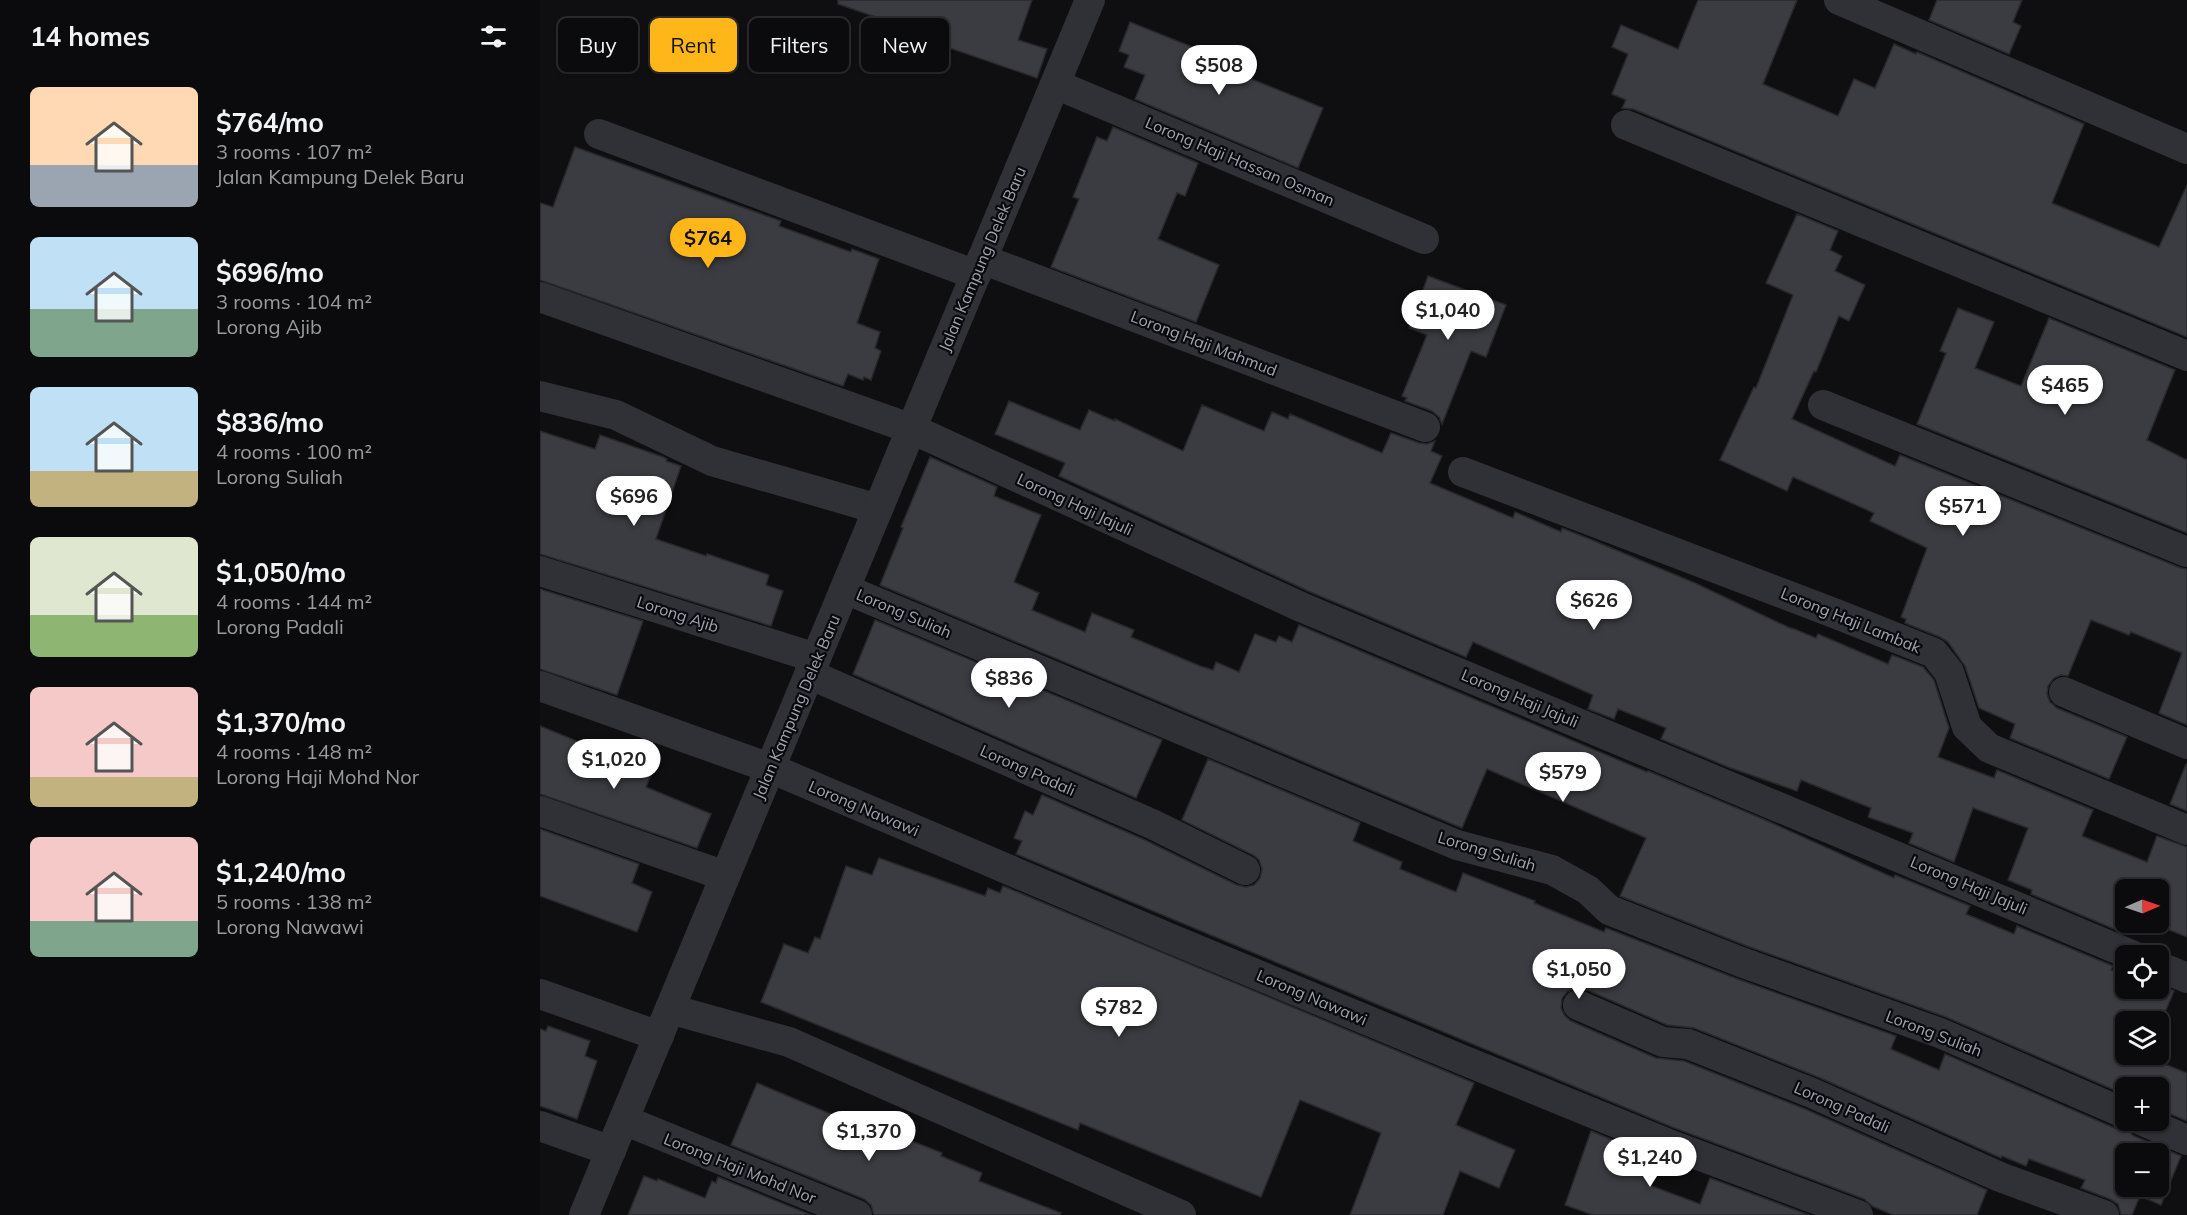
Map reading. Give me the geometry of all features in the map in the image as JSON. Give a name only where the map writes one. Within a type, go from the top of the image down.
[{"type":"street","points":[[1839,0],[2187,149]]},
{"type":"street","name":"Jalan Kampung Delek Baru","points":[[584,1215],[1055,84],[1086,1]]},
{"type":"street","name":"Lorong Haji Hassan Osman","points":[[1055,84],[1424,239]]},
{"type":"street","points":[[1626,125],[2187,356]]},
{"type":"street","name":"Lorong Haji Mahmud","points":[[599,134],[1425,427]]},
{"type":"street","name":"Lorong Haji Jajuli","points":[[540,297],[912,429],[1301,607],[2115,948]]},
{"type":"street","points":[[540,396],[616,415],[712,461],[878,509]]},
{"type":"street","points":[[1823,405],[2187,552]]},
{"type":"street","name":"Lorong Haji Lambak","points":[[1463,472],[1934,653],[1949,672],[1967,726],[1989,748],[2187,830]]},
{"type":"street","name":"Lorong Ajib","points":[[540,571],[813,666]]},
{"type":"street","name":"Lorong Suliah","points":[[845,589],[1457,845],[1552,870],[1588,890],[1609,910],[1741,962],[1940,1033],[2115,1109]]},
{"type":"street","name":"Lorong Padali","points":[[813,666],[1152,824],[1245,870]]},
{"type":"street","name":"Lorong Nawawi","points":[[540,686],[770,768],[1463,1060],[1666,1143],[1858,1215]]},
{"type":"street","points":[[2064,692],[2187,744]]},
{"type":"street","points":[[540,811],[725,876]]},
{"type":"street","points":[[2169,971],[2187,978]]},
{"type":"street","points":[[540,994],[664,1022],[789,1042],[1181,1215]]},
{"type":"street","name":"Lorong Padali","points":[[1578,1005],[1663,1042],[1688,1044],[1812,1093],[2000,1177],[2104,1215]]},
{"type":"street","name":"Lorong Haji Mohd Nor","points":[[624,1120],[857,1215]]},
{"type":"street","points":[[540,1126],[611,1151]]},
{"type":"street","points":[[2166,1131],[2187,1140]]},
{"type":"building","points":[[838,0],[1032,0],[1018,40],[1047,49],[1037,78],[949,48],[949,18],[878,18],[838,4]]},
{"type":"building","points":[[1698,0],[1797,0],[1763,84],[1838,116],[1854,79],[1875,88],[1894,44],[2084,124],[2052,203],[2159,247],[2187,185],[2187,337],[1633,109],[1622,108],[1626,100],[1612,94],[1628,54],[1612,47],[1621,25],[1678,49]]},
{"type":"building","points":[[1937,0],[2022,0],[2013,22],[2021,26],[2009,54],[1929,20]]},
{"type":"building","points":[[1130,22],[1252,71],[1249,78],[1323,108],[1298,168],[1135,99],[1145,75],[1124,67],[1129,55],[1119,51]]},
{"type":"building","points":[[1113,127],[1198,163],[1185,196],[1177,193],[1158,239],[1219,265],[1196,322],[1051,267],[1079,199],[1073,197],[1097,137],[1107,141]]},
{"type":"building","points":[[575,147],[781,221],[779,226],[851,252],[852,249],[879,259],[857,323],[880,332],[875,348],[881,351],[871,380],[864,377],[863,380],[848,374],[843,386],[540,280],[540,203],[553,207]]},
{"type":"building","points":[[1797,214],[1838,231],[1830,250],[1842,256],[1835,271],[1865,285],[1849,321],[1839,316],[1816,372],[1814,371],[1792,419],[1895,466],[1900,455],[2187,569],[2187,725],[2159,713],[2182,653],[2131,632],[2129,635],[2091,620],[2068,676],[2061,675],[2054,678],[2048,686],[2047,694],[2050,702],[2057,708],[2127,737],[2109,779],[2010,738],[2015,724],[1979,708],[1965,666],[1948,642],[1905,623],[1906,619],[1901,617],[1927,548],[1870,521],[1874,513],[1793,477],[1787,491],[1720,460],[1754,387],[1756,388],[1793,295],[1766,283]]},
{"type":"building","points":[[1428,276],[1506,305],[1486,357],[1471,351],[1442,424],[1439,417],[1432,411],[1405,401],[1407,398],[1402,396],[1427,335],[1409,328]]},
{"type":"building","points":[[1958,308],[1994,322],[1975,368],[2021,386],[2049,318],[2175,370],[2147,440],[2187,460],[2187,533],[1917,424],[1946,353],[1940,351]]},
{"type":"building","points":[[1009,401],[1080,430],[1089,410],[1115,421],[1115,419],[1183,451],[1202,405],[1264,431],[1272,412],[1288,419],[1290,414],[1382,453],[1391,433],[1419,443],[1427,444],[1435,441],[1431,451],[1442,456],[1430,483],[1513,518],[1515,512],[1561,532],[1562,528],[1592,540],[1695,583],[1816,638],[1818,634],[1888,664],[1892,655],[1923,667],[1934,680],[1949,728],[1938,757],[1994,778],[1997,770],[2093,810],[2082,836],[2147,862],[2157,836],[2187,847],[2187,937],[2169,930],[2169,879],[2115,879],[2115,929],[2031,894],[2032,890],[2008,880],[2028,828],[1973,808],[1954,862],[1909,843],[1913,833],[1868,817],[1871,808],[1801,780],[1797,791],[1728,767],[1661,739],[1666,728],[1618,709],[1614,719],[1588,709],[1593,695],[1473,642],[1466,657],[1308,591],[1059,476],[1065,463],[995,434]]},
{"type":"building","points":[[540,431],[595,449],[600,435],[663,457],[667,459],[666,461],[681,466],[656,539],[769,575],[766,585],[783,591],[771,626],[540,554]]},
{"type":"building","points":[[930,457],[997,487],[994,496],[1041,515],[1014,582],[1039,593],[1032,610],[1085,632],[1092,613],[1134,630],[1131,637],[1200,666],[1213,670],[1216,662],[1239,672],[1255,634],[1276,642],[1279,636],[1292,642],[1299,625],[1763,819],[1894,878],[1895,875],[1970,906],[1966,914],[2014,934],[2017,926],[2113,966],[2111,970],[2115,972],[2115,999],[2169,999],[2169,989],[2174,991],[2166,1011],[2115,1011],[2115,1065],[2167,1065],[2187,1073],[2187,1121],[2169,1114],[2169,1077],[2115,1077],[2115,1090],[1946,1017],[1747,946],[1620,896],[1646,838],[1487,769],[1462,828],[880,585],[903,528],[901,527]]},
{"type":"building","points":[[540,589],[643,621],[617,695],[540,669]]},
{"type":"building","points":[[875,620],[1162,740],[1136,798],[853,674]]},
{"type":"building","points":[[540,726],[652,772],[646,787],[711,814],[697,848],[540,794]]},
{"type":"building","points":[[1208,759],[1360,823],[1353,841],[1402,862],[1400,869],[1456,892],[1463,873],[1535,901],[1534,903],[1604,932],[1606,928],[1735,978],[1896,1036],[1891,1049],[1939,1070],[1945,1054],[2115,1128],[2115,1131],[2128,1131],[2150,1143],[2115,1143],[2115,1197],[2140,1197],[2132,1215],[2121,1215],[2118,1204],[2081,1188],[2085,1180],[2029,1159],[2026,1166],[2002,1156],[2001,1158],[1818,1077],[1694,1028],[1667,1025],[1585,989],[1575,988],[1562,998],[1561,1008],[1571,1021],[1656,1058],[1684,1061],[1805,1109],[1987,1190],[1977,1215],[1893,1215],[1872,1206],[1864,1199],[1672,1127],[1016,854],[1022,841],[1014,838],[1025,811],[1033,815],[1042,795],[1145,840],[1237,885],[1246,887],[1254,885],[1260,878],[1262,869],[1259,860],[1182,820]]},
{"type":"building","points":[[2187,765],[2187,811],[2170,804]]},
{"type":"building","points":[[540,829],[639,864],[632,883],[652,892],[637,932],[540,896]]},
{"type":"building","points":[[879,858],[985,896],[988,888],[1000,893],[1003,886],[1474,1083],[1456,1125],[1515,1150],[1499,1188],[1460,1171],[1443,1215],[1350,1215],[1381,1133],[1300,1100],[1261,1197],[1080,1123],[1078,1130],[761,1002],[784,944],[808,953],[815,937],[820,939],[846,866],[872,875]]},
{"type":"building","points":[[548,1026],[590,1041],[585,1056],[597,1061],[577,1119],[540,1106],[540,1029],[546,1031]]},
{"type":"building","points":[[757,1083],[869,1130],[871,1125],[942,1153],[941,1156],[982,1173],[979,1181],[1061,1213],[1060,1215],[874,1215],[871,1205],[864,1199],[731,1145]]},
{"type":"building","points":[[1591,1131],[1659,1159],[1649,1185],[1700,1204],[1710,1178],[1809,1215],[1593,1215],[1565,1205]]},
{"type":"building","points":[[2169,1151],[2181,1156],[2169,1185]]},
{"type":"building","points":[[644,1176],[657,1181],[658,1179],[705,1198],[712,1181],[716,1183],[718,1177],[811,1215],[628,1215]]},
{"type":"building","points":[[2142,1197],[2164,1197],[2161,1205]]}]
